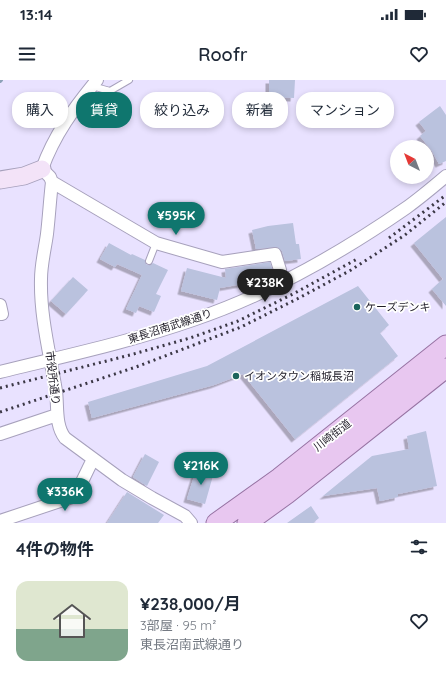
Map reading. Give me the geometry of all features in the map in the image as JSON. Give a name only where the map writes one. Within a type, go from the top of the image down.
[{"type":"main road","name":"川崎街道","points":[[216,523],[278,478],[446,345]]},
{"type":"main road","name":"川崎街道","points":[[247,523],[287,494],[446,368]]},
{"type":"street","name":"市役所通り","points":[[95,83],[67,118],[46,157],[49,220],[41,278],[42,302],[58,402],[57,415],[61,433],[65,438],[119,478],[185,516],[191,523]]},
{"type":"street","points":[[0,180],[24,176],[47,176],[156,243],[222,262],[275,254],[280,270]]},
{"type":"street","name":"東長沼南武線通り","points":[[0,372],[113,344],[193,320],[239,302],[287,279],[353,243],[406,207],[446,176]]},
{"type":"street","points":[[0,305],[2,314],[0,314]]},
{"type":"street","points":[[0,434],[57,415]]},
{"type":"street","points":[[0,521],[75,496],[93,459]]},
{"type":"lane","points":[[95,83],[110,91],[129,80]]},
{"type":"lane","points":[[149,260],[156,243]]},
{"type":"building","points":[[269,80],[295,80],[294,98],[288,98],[288,92],[269,92]]},
{"type":"building","points":[[440,106],[446,115],[446,161],[439,164],[434,155],[434,140],[423,140],[420,136],[426,131],[419,122]]},
{"type":"building","points":[[446,217],[446,306],[432,289],[443,279],[414,243]]},
{"type":"building","points":[[293,223],[296,244],[299,244],[301,259],[285,261],[282,251],[277,247],[256,249],[252,230],[268,226]]},
{"type":"building","points":[[109,243],[131,255],[132,254],[145,260],[147,265],[153,263],[168,270],[156,294],[161,296],[154,312],[139,306],[136,313],[126,309],[142,275],[117,264],[115,267],[100,259]]},
{"type":"building","points":[[270,262],[274,274],[253,278],[254,282],[220,288],[217,300],[181,291],[187,268],[226,278],[225,269]]},
{"type":"building","points":[[73,277],[88,290],[66,314],[51,301]]},
{"type":"building","points":[[358,286],[389,325],[380,333],[398,356],[295,439],[243,374],[214,385],[92,418],[88,402],[207,366]]},
{"type":"building","points":[[426,431],[437,486],[398,494],[398,497],[380,501],[377,488],[323,496],[372,456],[409,449],[407,436]]},
{"type":"building","points":[[145,454],[159,462],[147,486],[133,477]]},
{"type":"building","points":[[197,467],[214,472],[205,504],[187,499]]},
{"type":"building","points":[[127,492],[164,515],[158,523],[107,523]]},
{"type":"building","points":[[311,506],[319,518],[313,523],[287,523]]},
{"type":"railway","points":[[389,238],[446,195]]},
{"type":"railway","points":[[0,412],[136,367],[241,327],[351,270],[405,235],[446,202]]},
{"type":"railway","points":[[0,388],[130,355],[190,338],[238,321],[293,294],[359,258]]},
{"type":"place","name":"ケーズデンキ","points":[[357,307]]},
{"type":"place","name":"イオンタウン稲城長沼","points":[[236,376]]}]
